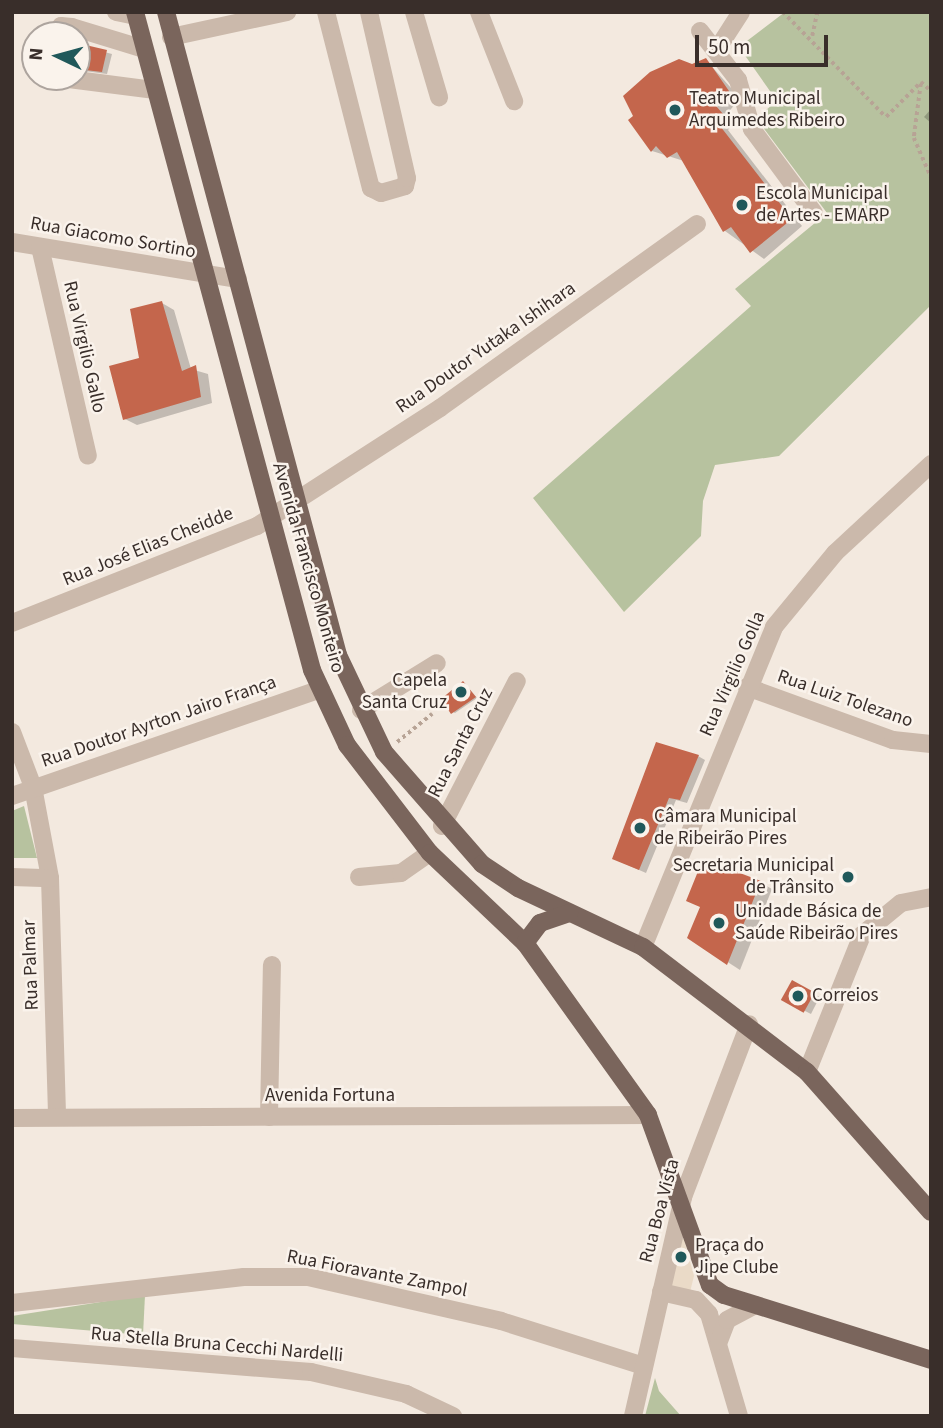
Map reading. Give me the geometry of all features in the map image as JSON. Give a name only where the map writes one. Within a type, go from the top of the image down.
[{"type":"main road","name":"Avenida Francisco Monteiro","points":[[166,12],[338,655],[360,710],[384,752],[442,825],[500,877],[643,947],[749,1024],[807,1072],[931,1212]]},
{"type":"main road","name":"Avenida Francisco Monteiro","points":[[136,14],[270,518],[321,689],[367,775],[430,853],[525,943],[649,1115],[683,1197],[710,1285],[755,1305]]},
{"type":"main road","points":[[525,943],[540,923],[569,913]]},
{"type":"main road","points":[[755,1305],[931,1360]]},
{"type":"street","points":[[116,12],[136,14]]},
{"type":"street","points":[[171,37],[286,12]]},
{"type":"street","points":[[326,12],[371,188],[381,193],[405,186],[407,178],[369,12]]},
{"type":"street","points":[[414,12],[439,97]]},
{"type":"street","points":[[479,12],[514,102]]},
{"type":"street","points":[[716,51],[741,12]]},
{"type":"street","points":[[700,31],[738,80],[752,129],[814,212]]},
{"type":"street","points":[[91,33],[144,49]]},
{"type":"street","points":[[91,82],[155,90]]},
{"type":"street","name":"Rua Doutor Yutaka Ishihara","points":[[295,502],[527,348],[697,224]]},
{"type":"street","name":"Rua Giacomo Sortino","points":[[12,242],[238,279]]},
{"type":"street","name":"Rua Virgilio Gallo","points":[[40,247],[88,456]]},
{"type":"street","name":"Rua Virgilio Golla","points":[[643,947],[747,687],[796,594],[931,464]]},
{"type":"street","name":"Rua José Elias Cheidde","points":[[12,623],[270,518],[295,502]]},
{"type":"street","points":[[360,710],[437,663]]},
{"type":"street","name":"Rua Santa Cruz","points":[[442,825],[517,681]]},
{"type":"street","name":"Rua Luiz Tolezano","points":[[747,687],[893,740],[931,744]]},
{"type":"street","name":"Rua Doutor Ayrton Jairo França","points":[[12,796],[321,689]]},
{"type":"street","name":"Rua Palmar","points":[[12,732],[33,787],[50,878],[57,1117]]},
{"type":"street","points":[[359,877],[401,873],[430,853]]},
{"type":"street","points":[[12,877],[50,878]]},
{"type":"street","points":[[807,1072],[862,935],[901,903],[931,897]]},
{"type":"street","points":[[269,1117],[272,965]]},
{"type":"street","name":"Rua Boa Vista","points":[[633,1416],[683,1197],[749,1024]]},
{"type":"street","name":"Avenida Fortuna","points":[[12,1118],[649,1115]]},
{"type":"street","name":"Rua Fioravante Zampol","points":[[12,1303],[244,1277],[308,1277],[501,1321],[644,1366]]},
{"type":"street","points":[[661,1292],[704,1307],[719,1341],[739,1416]]},
{"type":"street","points":[[719,1341],[727,1320],[755,1305]]},
{"type":"street","name":"Rua Stella Bruna Cecchi Nardelli","points":[[12,1348],[311,1371],[394,1390],[452,1416]]},
{"type":"path","points":[[783,12],[812,36],[886,117],[921,82]]},
{"type":"path","points":[[812,36],[817,12]]},
{"type":"path","points":[[921,82],[931,91]]},
{"type":"path","points":[[921,82],[914,131],[931,177]]},
{"type":"path","points":[[384,752],[432,714]]},
{"type":"green space","points":[[785,12],[931,12],[931,305],[779,456],[715,465],[703,501],[701,536],[624,612],[533,498],[751,306],[735,289],[827,213],[756,118],[777,101],[739,47]]},
{"type":"green space","points":[[24,806],[37,858],[12,858],[12,811]]},
{"type":"green space","points":[[145,1295],[143,1335],[12,1324],[12,1316]]},
{"type":"green space","points":[[655,1378],[659,1391],[681,1416],[645,1416]]},
{"type":"shaded area","name":"Praça do Jipe Clube","points":[[677,1239],[684,1239],[694,1276],[690,1292],[666,1289]]},
{"type":"building","points":[[91,46],[107,50],[102,72],[91,71]]},
{"type":"building","points":[[706,58],[729,91],[716,106],[724,115],[717,122],[792,219],[750,253],[731,227],[723,232],[677,152],[667,158],[656,146],[651,152],[628,120],[633,116],[623,96],[650,72],[679,59],[692,64]]},
{"type":"building","points":[[162,301],[182,371],[196,365],[201,397],[123,420],[109,366],[139,358],[130,309]]},
{"type":"building","name":"Capela Santa Cruz","points":[[463,681],[476,697],[451,714],[441,699]]},
{"type":"building","points":[[656,742],[699,755],[680,800],[669,798],[639,870],[612,859]]},
{"type":"building","name":"Unidade Básica de Saúde Ribeirão Pires","points":[[703,859],[761,881],[727,965],[687,938],[700,907],[686,901]]},
{"type":"building","name":"Correios","points":[[792,980],[815,993],[804,1013],[781,1000]]},
{"type":"place","name":"Teatro Municipal Arquimedes Ribeiro","points":[[675,110]]},
{"type":"place","name":"Escola Municipal de Artes - EMARP","points":[[742,205]]},
{"type":"place","name":"Capela Santa Cruz","points":[[461,692]]},
{"type":"place","name":"Câmara Municipal de Ribeirão Pires","points":[[640,828]]},
{"type":"place","name":"Secretaria Municipal de Trânsito","points":[[848,877]]},
{"type":"place","name":"Unidade Básica de Saúde Ribeirão Pires","points":[[719,923]]},
{"type":"place","name":"Correios","points":[[798,996]]},
{"type":"place","name":"Praça do Jipe Clube","points":[[681,1257]]}]
